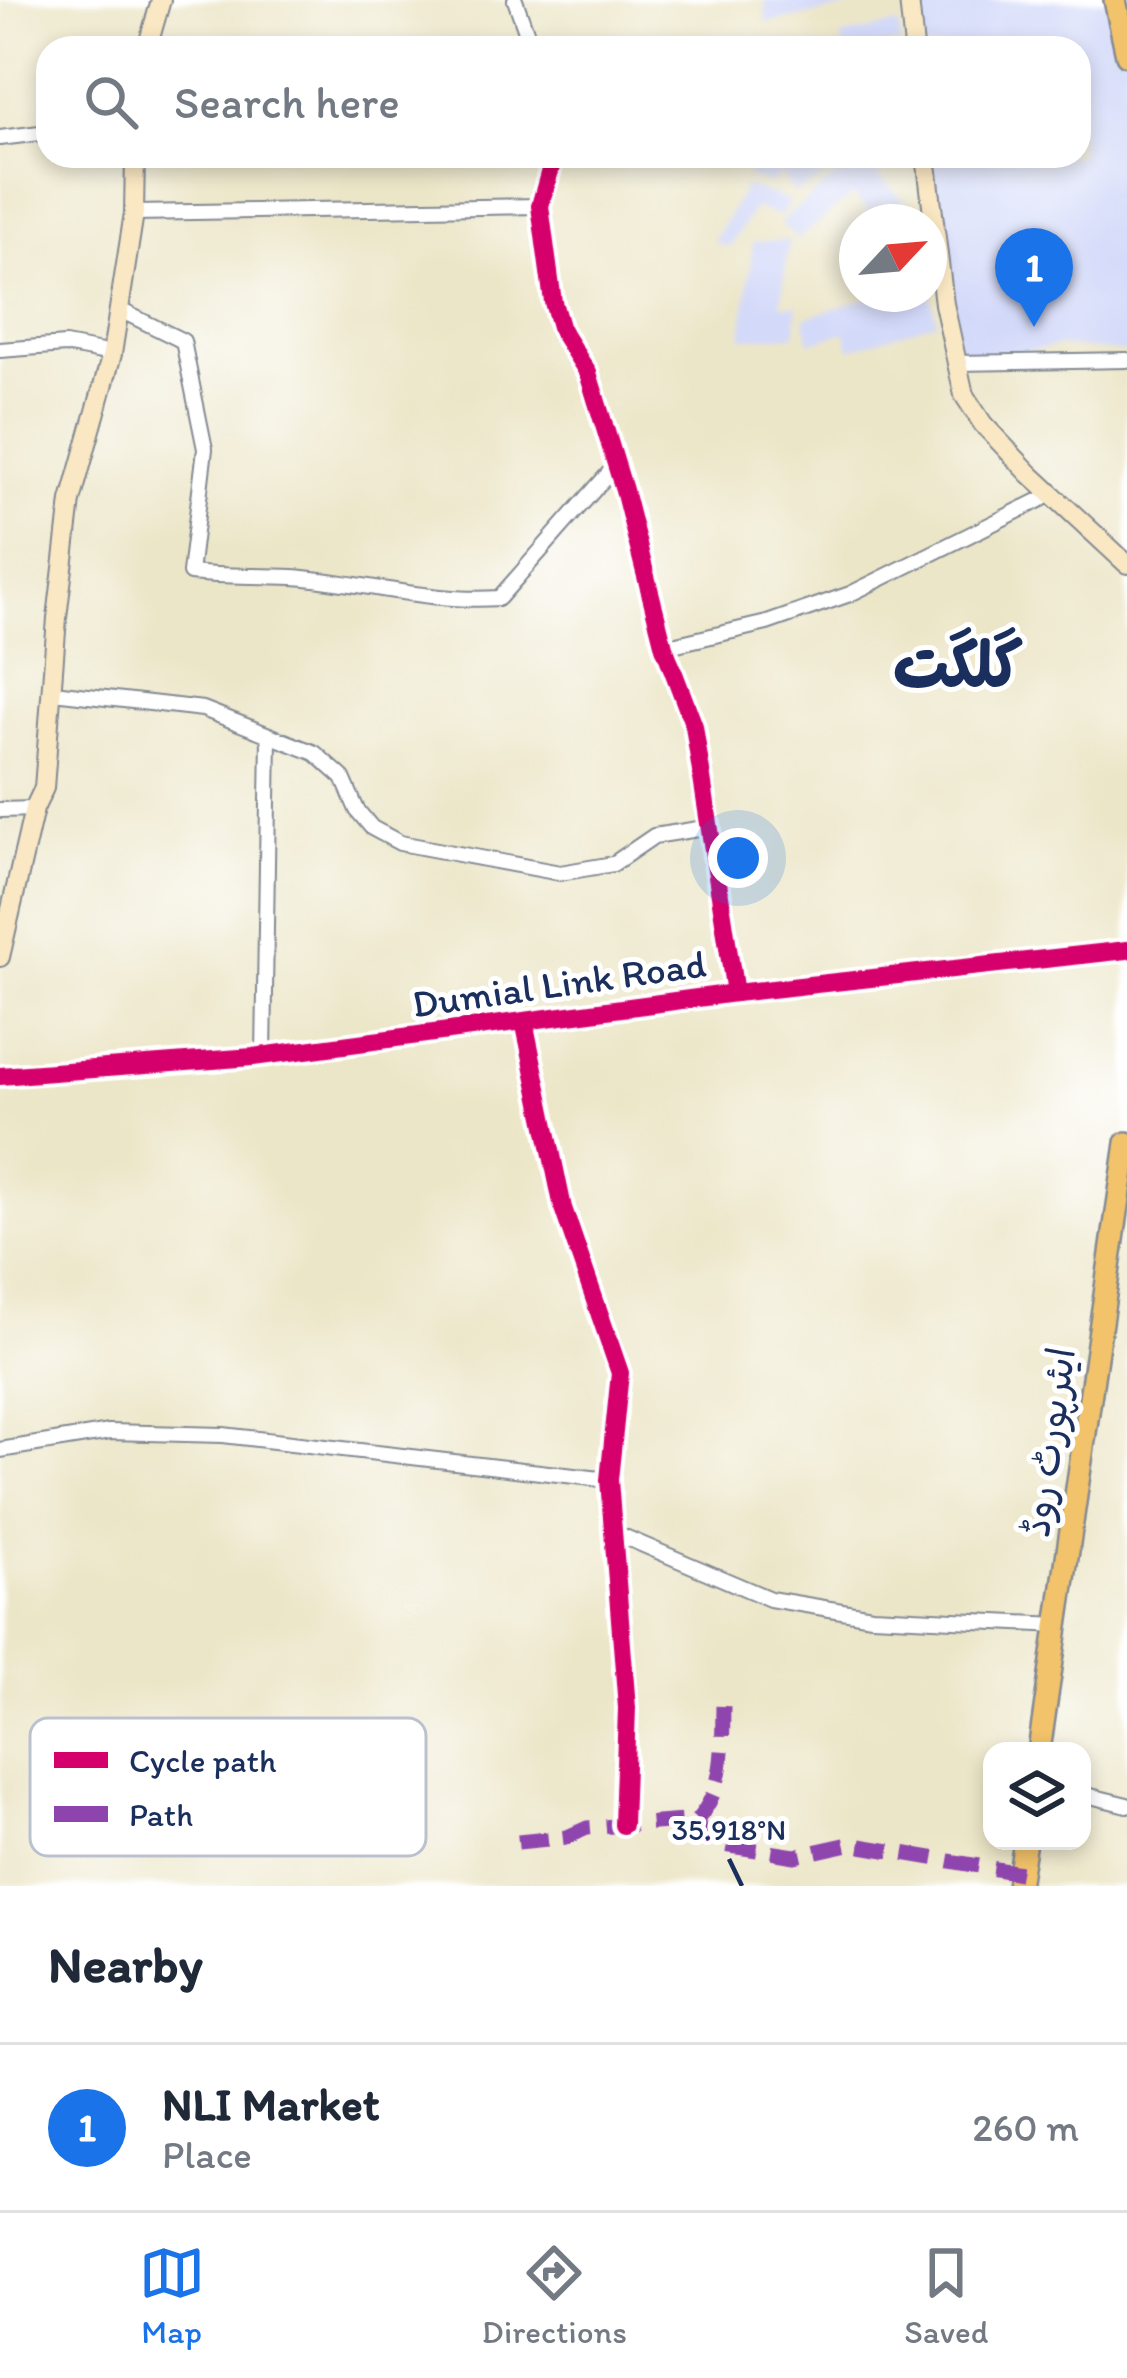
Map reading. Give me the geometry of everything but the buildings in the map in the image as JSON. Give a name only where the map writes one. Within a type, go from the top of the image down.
[{"type":"highway","points":[[1115,0],[1127,55]]},
{"type":"highway","name":"ایئرپورٹ روڈ","points":[[1041,1742],[1127,1143]]},
{"type":"highway","points":[[1018,1886],[1024,1850]]},
{"type":"main road","points":[[150,36],[161,0]]},
{"type":"main road","points":[[909,0],[913,36]]},
{"type":"main road","points":[[0,957],[34,809],[44,788],[71,501],[112,355],[134,213],[135,168]]},
{"type":"main road","points":[[928,168],[955,363],[964,395],[983,424],[1127,564]]},
{"type":"street","points":[[515,0],[528,36]]},
{"type":"street","points":[[0,138],[36,134]]},
{"type":"street","points":[[551,168],[540,206],[561,330],[588,373],[664,647],[694,726],[735,993]]},
{"type":"street","points":[[134,213],[540,206]]},
{"type":"street","points":[[120,310],[183,340],[205,448],[190,573],[236,579],[291,577],[465,601],[499,598],[616,465]]},
{"type":"street","points":[[0,350],[65,345],[112,355]]},
{"type":"street","points":[[955,363],[1127,360]]},
{"type":"street","points":[[664,647],[767,623],[850,594],[1052,494]]},
{"type":"street","points":[[53,692],[203,709],[315,753],[343,778],[357,810],[372,828],[400,844],[560,873],[613,864],[654,836],[710,826]]},
{"type":"street","points":[[264,1055],[269,737]]},
{"type":"street","points":[[0,810],[34,809]]},
{"type":"street","name":"Dumial Link Road","points":[[0,1076],[264,1055],[735,993],[1127,950]]},
{"type":"street","points":[[524,1022],[562,1208],[620,1373],[609,1480],[627,1708],[623,1825]]},
{"type":"street","points":[[0,1450],[110,1432],[223,1435],[609,1480]]},
{"type":"street","points":[[613,1532],[770,1599],[872,1616],[1059,1625]]},
{"type":"street","points":[[1091,1796],[1127,1805]]},
{"type":"shaded area","points":[[765,0],[888,0],[888,1],[766,23]]},
{"type":"shaded area","points":[[911,0],[1115,0],[1127,55],[1127,353],[1057,346],[955,363],[947,304],[947,204],[933,204],[929,168],[1091,168],[1091,36],[915,36]]},
{"type":"shaded area","points":[[899,24],[900,36],[845,36]]},
{"type":"shaded area","points":[[752,168],[824,168],[828,175],[795,193],[780,174],[770,184],[746,177]]},
{"type":"shaded area","points":[[846,168],[871,168],[907,204],[861,204],[852,195],[797,240],[780,222]]},
{"type":"shaded area","points":[[745,186],[789,201],[781,216],[754,208],[730,247],[713,242]]},
{"type":"shaded area","points":[[789,240],[781,305],[798,305],[795,335],[742,338],[753,242]]},
{"type":"shaded area","points":[[839,307],[839,312],[935,312],[937,321],[850,349],[845,332],[810,343],[804,318]]},
{"type":"marked path","points":[[697,1820],[718,1780],[723,1706]]},
{"type":"marked path","points":[[518,1842],[567,1837],[587,1828],[697,1820],[701,1833],[718,1844],[795,1856],[849,1844],[1020,1873]]},
{"type":"cycle path","points":[[551,168],[540,206],[553,302],[561,330],[588,373],[664,647],[694,726],[735,993]]},
{"type":"cycle path","points":[[0,1076],[253,1057],[735,993],[1127,950]]},
{"type":"cycle path","points":[[524,1021],[563,1208],[620,1373],[609,1480],[627,1708],[623,1825]]},
{"type":"place","name":"NLI Market","points":[[1034,327]]},
{"type":"district","name":"گلگت","points":[[958,665]]}]
